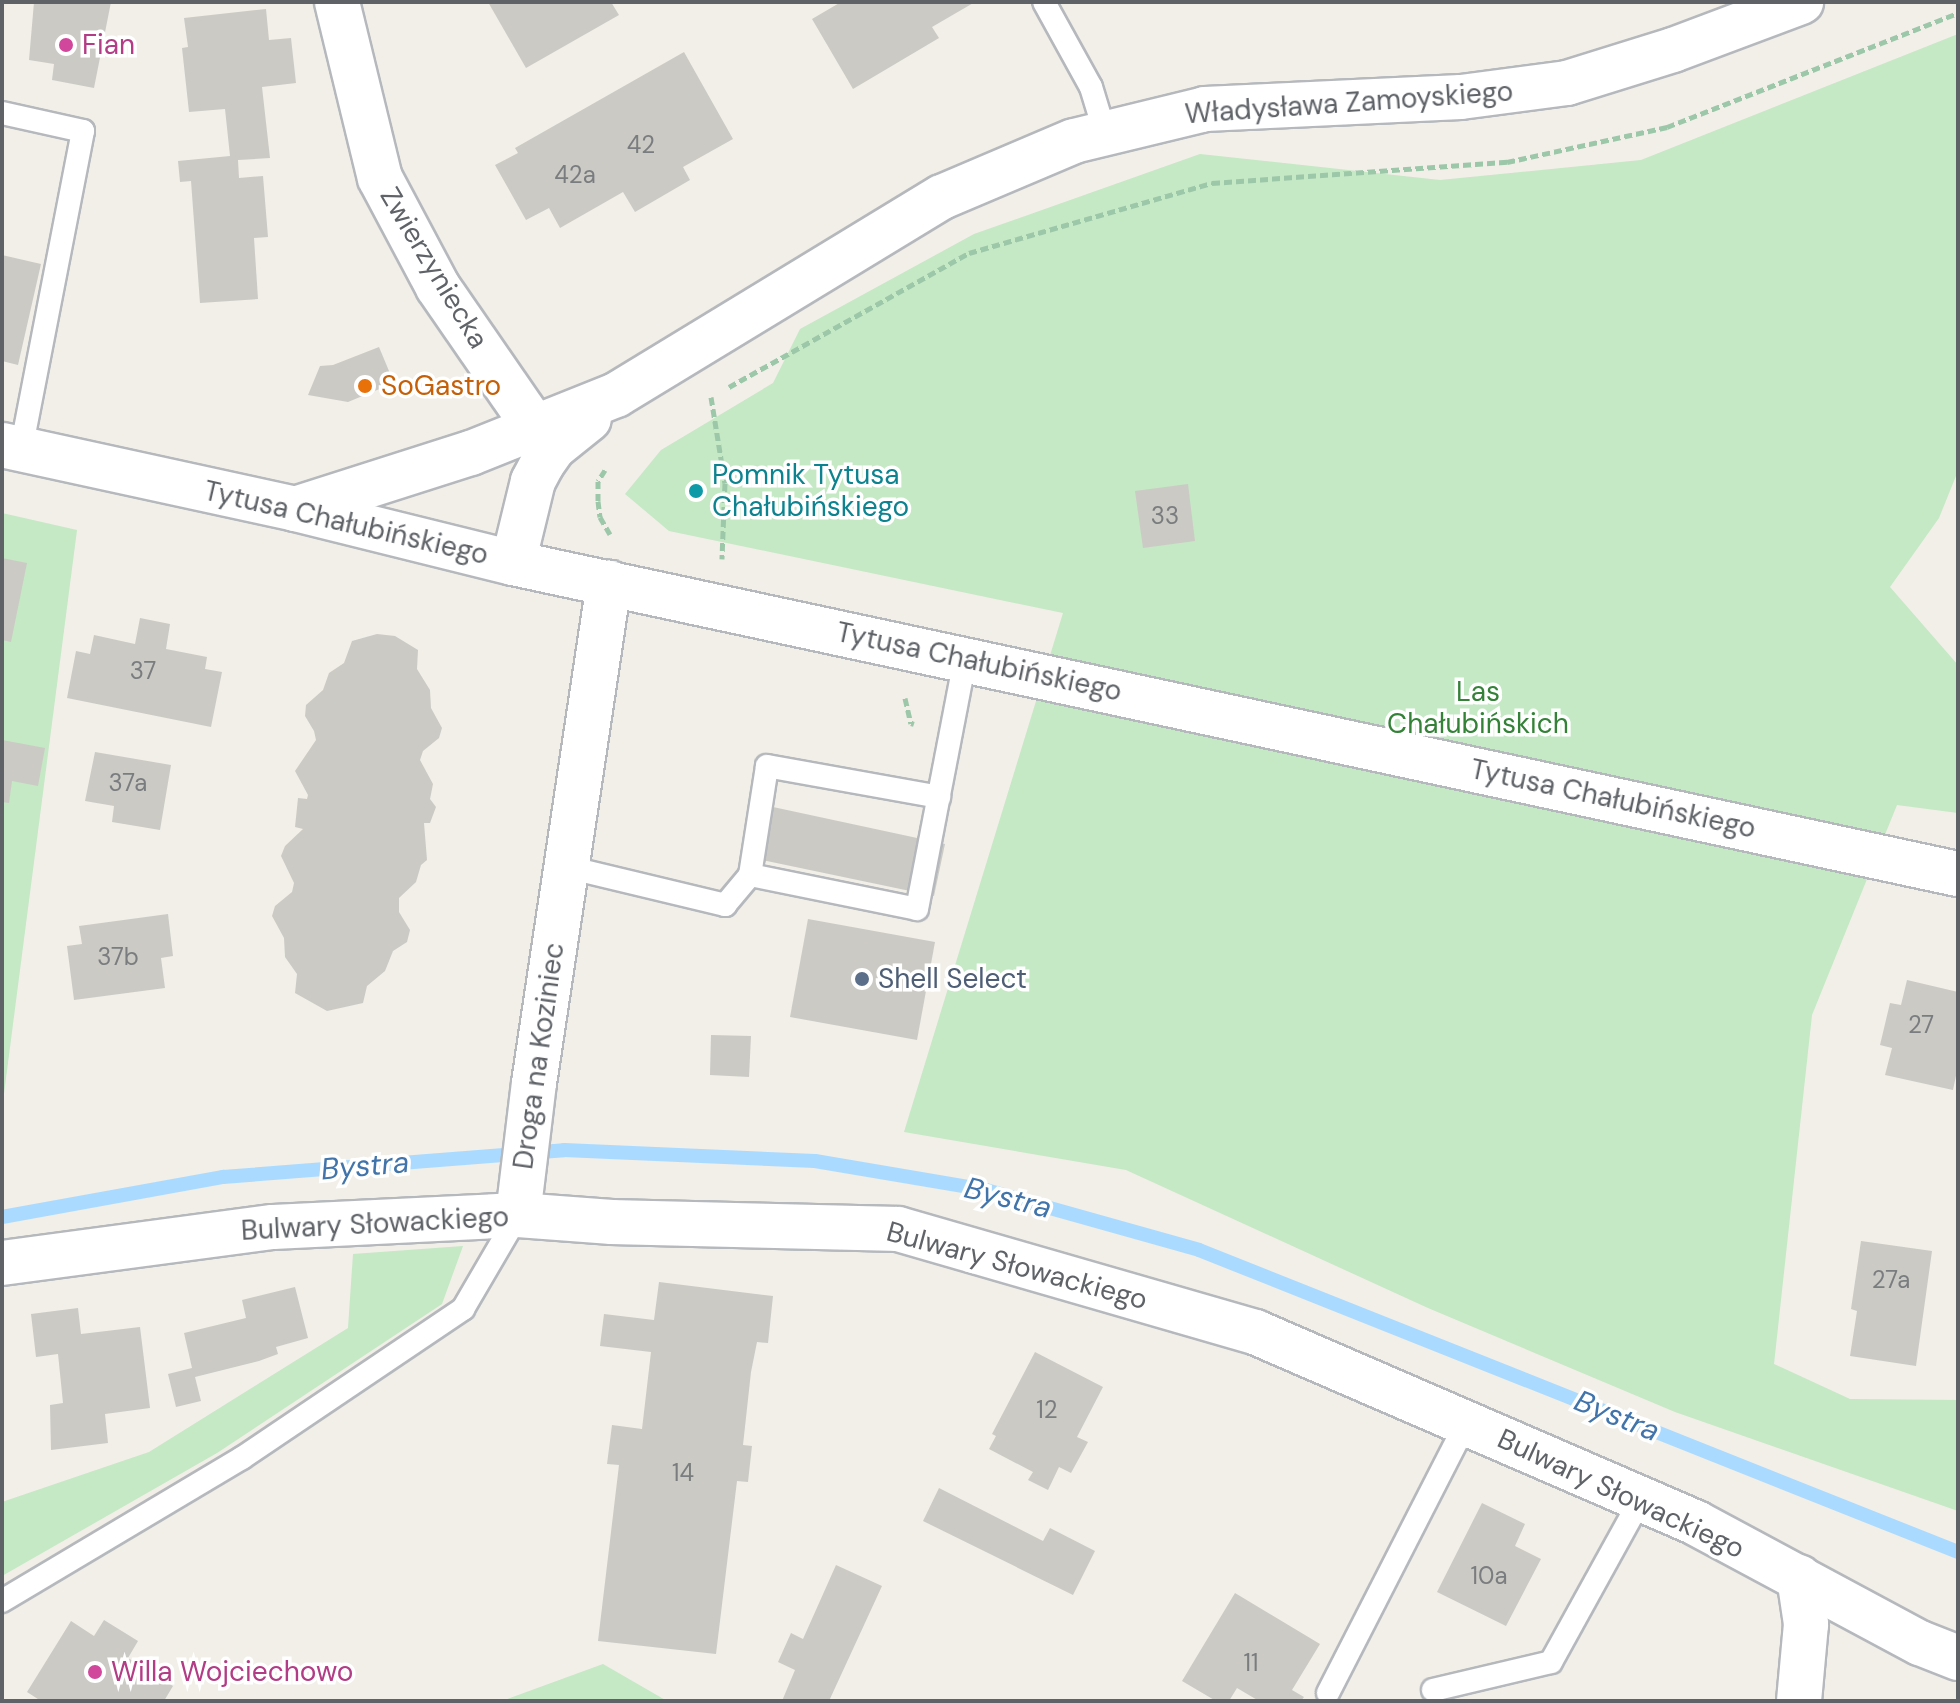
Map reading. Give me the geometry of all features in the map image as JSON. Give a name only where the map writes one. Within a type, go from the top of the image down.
[{"type":"street","name":"Zwierzyniecka","points":[[337,2],[380,178],[438,287],[536,429]]},
{"type":"street","name":"Władysława Zamoyskiego","points":[[295,509],[536,429],[616,395],[942,197],[1021,160],[1105,133],[1205,109],[1461,97],[1567,83],[1673,50],[1801,2]]},
{"type":"street","name":"Władysława Zamoyskiego","points":[[513,563],[533,481],[542,464],[553,448],[616,395]]},
{"type":"street","name":"Tytusa Chałubińskiego","points":[[12,447],[295,509],[513,563],[1958,874]]},
{"type":"street","name":"Droga na Koziniec","points":[[519,1203],[609,583]]},
{"type":"street","name":"Bulwary Słowackiego","points":[[2,1263],[273,1227],[519,1203],[612,1222],[898,1229],[1255,1332],[1696,1523],[1920,1643],[1958,1658]]},
{"type":"street","points":[[1799,1577],[1806,1624],[1799,1701]]},
{"type":"lane","points":[[1044,2],[1091,87],[1105,133]]},
{"type":"lane","points":[[2,113],[83,131],[12,447]]},
{"type":"lane","points":[[750,875],[917,909],[965,659]]},
{"type":"lane","points":[[567,867],[725,905],[750,875],[767,766],[939,797]]},
{"type":"lane","name":"Droga na Koziniec","points":[[2,1601],[242,1458],[463,1309],[519,1203]]},
{"type":"lane","points":[[1328,1693],[1466,1423]]},
{"type":"lane","points":[[1433,1690],[1551,1662],[1641,1499]]},
{"type":"path","points":[[722,571],[725,483],[711,397],[969,253],[1212,183],[1507,162],[1667,127],[1958,13]]},
{"type":"green space","name":"Las Chałubińskich","points":[[1958,34],[1958,471],[1939,518],[1890,587],[1958,665],[1958,813],[1897,805],[1812,1015],[1774,1364],[1850,1399],[1958,1400],[1958,1511],[1675,1412],[1428,1308],[1126,1170],[904,1132],[1063,613],[669,531],[625,494],[661,450],[773,383],[800,329],[974,234],[1200,154],[1440,180],[1641,160]]},
{"type":"green space","points":[[2,513],[77,530],[2,1109]]},
{"type":"green space","points":[[463,1246],[442,1304],[217,1453],[2,1576],[2,1502],[149,1452],[348,1328],[353,1254]]},
{"type":"green space","points":[[603,1664],[667,1701],[502,1701]]},
{"type":"building","name":"Fian","points":[[34,2],[111,2],[94,88],[52,80],[54,64],[29,60]]},
{"type":"building","points":[[488,2],[611,2],[619,15],[526,68]]},
{"type":"building","points":[[841,2],[975,2],[932,27],[939,38],[853,89],[812,19]]},
{"type":"building","points":[[266,9],[269,40],[291,38],[296,83],[262,87],[270,158],[238,160],[239,178],[263,176],[268,237],[254,238],[258,299],[200,303],[191,181],[180,182],[178,161],[230,156],[225,109],[189,112],[182,48],[188,47],[184,18]]},
{"type":"building","points":[[684,52],[733,139],[683,167],[690,180],[635,212],[623,192],[560,228],[549,208],[526,220],[495,165],[518,153],[515,148]]},
{"type":"building","points":[[2,255],[41,264],[18,365],[2,361]]},
{"type":"building","points":[[379,347],[394,383],[348,402],[308,395],[320,366],[333,365]]},
{"type":"building","points":[[1188,484],[1195,541],[1143,548],[1135,491]]},
{"type":"building","points":[[2,558],[27,563],[11,642],[2,640]]},
{"type":"building","points":[[140,618],[170,624],[166,649],[207,657],[205,669],[222,672],[211,727],[67,698],[76,651],[90,654],[94,635],[135,644]]},
{"type":"building","points":[[377,634],[395,636],[418,650],[417,669],[430,690],[431,708],[442,728],[439,738],[423,751],[420,760],[433,784],[430,799],[436,807],[430,823],[424,823],[427,860],[421,865],[416,882],[399,898],[399,912],[410,930],[407,942],[393,951],[385,971],[367,986],[363,1003],[327,1011],[295,993],[297,974],[285,957],[284,938],[272,916],[275,906],[292,892],[294,883],[281,856],[285,846],[303,829],[295,827],[298,798],[307,799],[308,795],[295,771],[316,740],[305,716],[306,705],[323,690],[329,673],[344,663],[352,641]]},
{"type":"building","points":[[2,740],[45,748],[38,786],[12,781],[9,803],[2,802]]},
{"type":"building","points":[[95,752],[171,765],[160,830],[112,822],[114,806],[85,801]]},
{"type":"building","points":[[773,807],[945,844],[934,896],[762,860]]},
{"type":"building","points":[[168,914],[173,956],[161,958],[165,988],[74,1000],[67,946],[82,944],[79,926]]},
{"type":"building","name":"Shell Select","points":[[808,919],[935,942],[917,1040],[790,1017]]},
{"type":"building","points":[[1907,980],[1958,992],[1958,1066],[1953,1090],[1885,1075],[1892,1048],[1880,1045],[1890,1003],[1901,1005]]},
{"type":"building","points":[[711,1035],[751,1036],[749,1077],[710,1075]]},
{"type":"building","points":[[1861,1241],[1932,1251],[1916,1366],[1850,1356],[1857,1311],[1851,1309]]},
{"type":"building","points":[[659,1282],[773,1296],[768,1343],[757,1342],[751,1372],[743,1445],[752,1446],[748,1482],[737,1481],[716,1654],[598,1641],[619,1465],[607,1464],[612,1425],[642,1429],[651,1352],[600,1346],[604,1314],[654,1320]]},
{"type":"building","points":[[295,1287],[308,1338],[276,1347],[278,1354],[259,1361],[195,1377],[201,1401],[176,1407],[168,1374],[192,1368],[184,1333],[246,1318],[242,1300]]},
{"type":"building","points":[[78,1308],[81,1334],[140,1327],[150,1408],[105,1414],[108,1443],[51,1450],[50,1405],[63,1403],[58,1354],[36,1357],[31,1314]]},
{"type":"building","points":[[1035,1352],[1103,1387],[1077,1437],[1088,1442],[1071,1473],[1059,1467],[1048,1490],[1028,1480],[1033,1472],[989,1449],[996,1436],[992,1434]]},
{"type":"building","points":[[939,1488],[1043,1541],[1050,1528],[1095,1551],[1073,1595],[923,1521]]},
{"type":"building","points":[[1482,1503],[1525,1524],[1515,1546],[1541,1559],[1506,1626],[1437,1592]]},
{"type":"building","points":[[836,1565],[882,1586],[829,1701],[782,1701],[795,1670],[778,1662],[791,1633],[803,1639]]},
{"type":"building","points":[[1235,1593],[1320,1644],[1292,1690],[1304,1697],[1301,1701],[1259,1701],[1237,1688],[1229,1701],[1216,1701],[1182,1681]]},
{"type":"building","name":"Willa Wojciechowo","points":[[104,1620],[138,1641],[128,1658],[173,1686],[164,1701],[41,1701],[27,1692],[71,1621],[94,1636]]},
{"type":"waterway","name":"Bystra","points":[[2,1217],[223,1177],[564,1150],[815,1161],[986,1190],[1199,1250],[1958,1552]]},
{"type":"place","name":"Fian","points":[[66,45]]},
{"type":"place","name":"SoGastro","points":[[365,386]]},
{"type":"place","name":"Pomnik Tytusa Chałubińskiego","points":[[696,491]]},
{"type":"place","name":"Shell Select","points":[[862,979]]},
{"type":"place","name":"Willa Wojciechowo","points":[[95,1672]]}]
